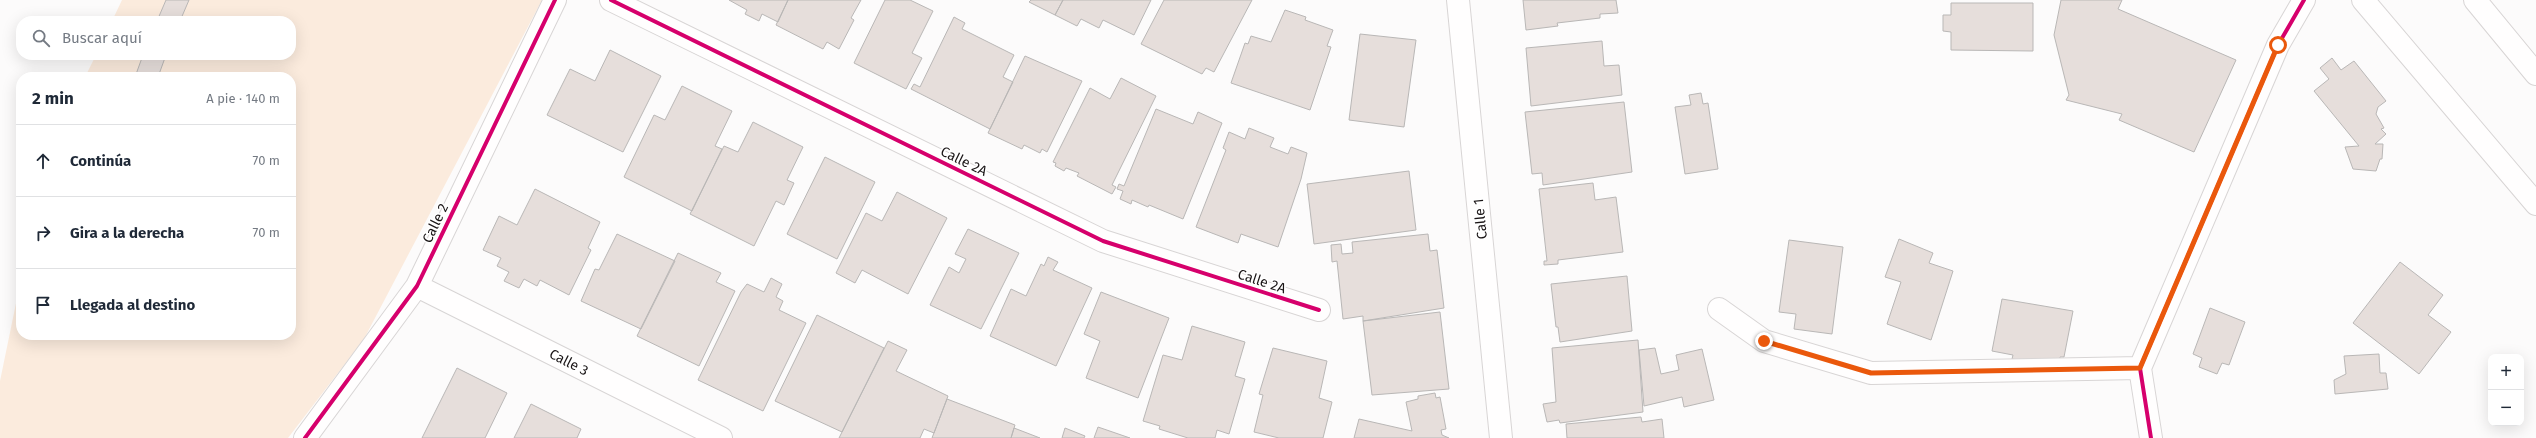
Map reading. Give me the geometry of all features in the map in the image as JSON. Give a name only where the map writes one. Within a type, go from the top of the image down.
[{"type":"main road","name":"Calle 2","points":[[305,438],[417,286],[555,0]]},
{"type":"main road","name":"Calle 2A","points":[[611,0],[1103,241],[1319,310]]},
{"type":"main road","name":"Calle 1","points":[[1458,0],[1501,438]]},
{"type":"main road","points":[[2152,438],[2140,368],[2278,45],[2304,0]]},
{"type":"main road","points":[[2363,0],[2535,206]]},
{"type":"main road","points":[[2475,0],[2536,74]]},
{"type":"main road","name":"Calle 3","points":[[417,286],[721,438]]},
{"type":"main road","points":[[1720,309],[1764,341],[1871,373],[2140,368]]},
{"type":"shaded area","points":[[122,0],[542,0],[364,339],[288,438],[0,438],[0,381],[16,303],[16,340],[296,340],[296,72],[88,72],[94,60],[296,60],[296,16],[114,16]]},
{"type":"building","points":[[166,0],[189,0],[182,16],[159,16]]},
{"type":"building","points":[[729,0],[788,0],[778,22],[762,14],[759,21],[745,14],[747,10]]},
{"type":"building","points":[[788,0],[861,0],[851,18],[854,20],[839,49],[827,42],[823,49],[776,25]]},
{"type":"building","points":[[885,0],[910,0],[933,11],[912,53],[922,58],[906,89],[854,63]]},
{"type":"building","points":[[1031,0],[1063,0],[1055,15],[1029,2]]},
{"type":"building","points":[[1063,0],[1151,0],[1134,35],[1103,20],[1099,28],[1081,19],[1077,26],[1055,15]]},
{"type":"building","points":[[1164,0],[1252,0],[1214,72],[1206,68],[1202,74],[1141,44]]},
{"type":"building","points":[[1523,0],[1616,0],[1618,13],[1600,14],[1600,18],[1557,23],[1558,26],[1526,30]]},
{"type":"building","points":[[2061,0],[2122,0],[2118,9],[2236,60],[2194,152],[2119,120],[2122,114],[2066,100],[2069,95],[2054,35]]},
{"type":"building","points":[[1951,3],[2033,3],[2033,51],[1951,50],[1951,32],[1943,31],[1943,15],[1951,15]]},
{"type":"building","points":[[1285,10],[1306,17],[1305,20],[1333,30],[1327,46],[1331,47],[1310,110],[1231,83],[1245,43],[1248,44],[1251,36],[1271,42]]},
{"type":"building","points":[[954,17],[965,23],[962,29],[1014,55],[1003,77],[1013,82],[990,129],[911,89],[914,84],[920,87]]},
{"type":"building","points":[[1360,34],[1416,40],[1404,127],[1349,120]]},
{"type":"building","points":[[1602,41],[1604,66],[1619,65],[1622,95],[1531,106],[1526,48]]},
{"type":"building","points":[[610,50],[661,76],[623,152],[547,115],[570,69],[595,81]]},
{"type":"building","points":[[1025,56],[1082,81],[1047,152],[1042,149],[1040,153],[1024,145],[1022,149],[988,133]]},
{"type":"building","points":[[2332,58],[2341,70],[2354,61],[2386,101],[2378,107],[2376,114],[2384,128],[2381,129],[2386,134],[2375,144],[2383,144],[2382,159],[2380,159],[2376,171],[2353,169],[2345,147],[2359,146],[2314,91],[2329,79],[2320,68]]},
{"type":"building","points":[[141,60],[164,60],[160,72],[137,72]]},
{"type":"building","points":[[1121,78],[1156,96],[1112,185],[1116,187],[1112,194],[1077,176],[1079,173],[1066,168],[1064,171],[1055,166],[1056,163],[1053,162],[1090,88],[1110,99]]},
{"type":"building","points":[[682,86],[732,111],[715,146],[722,149],[692,211],[624,177],[654,115],[665,120]]},
{"type":"building","points":[[1701,93],[1703,104],[1708,103],[1718,169],[1685,174],[1675,107],[1691,105],[1689,95]]},
{"type":"building","points":[[1624,102],[1632,172],[1543,185],[1542,173],[1532,174],[1525,112]]},
{"type":"building","points":[[1156,109],[1193,124],[1198,112],[1222,123],[1183,219],[1149,205],[1148,207],[1132,200],[1131,204],[1120,199],[1123,191],[1117,189],[1119,184],[1124,186]]},
{"type":"building","points":[[753,122],[803,147],[787,180],[794,183],[784,205],[776,201],[754,246],[690,214],[724,146],[738,152]]},
{"type":"building","points":[[1249,128],[1274,138],[1270,147],[1288,154],[1291,147],[1307,153],[1301,179],[1278,247],[1241,234],[1238,243],[1196,227],[1226,150],[1223,148],[1229,132],[1245,139]]},
{"type":"building","points":[[825,157],[875,182],[837,259],[787,234]]},
{"type":"building","points":[[1409,171],[1416,230],[1314,244],[1307,184]]},
{"type":"building","points":[[1593,183],[1595,200],[1616,197],[1623,252],[1558,260],[1558,264],[1544,265],[1544,261],[1547,261],[1539,189]]},
{"type":"building","points":[[535,189],[600,222],[588,248],[591,250],[569,295],[540,280],[537,286],[524,279],[519,288],[504,281],[509,272],[497,266],[501,258],[483,250],[499,216],[517,225]]},
{"type":"building","points":[[897,192],[947,218],[908,294],[862,270],[855,283],[836,273],[866,213],[882,221]]},
{"type":"building","points":[[968,229],[1019,253],[981,329],[930,305],[949,267],[959,273],[966,259],[955,254]]},
{"type":"building","points":[[617,234],[675,261],[641,329],[581,301],[595,269],[599,270]]},
{"type":"building","points":[[1428,234],[1430,251],[1437,250],[1444,308],[1363,321],[1363,316],[1343,319],[1337,261],[1332,262],[1331,245],[1341,244],[1342,254],[1353,253],[1352,242]]},
{"type":"building","points":[[1899,239],[1933,253],[1929,263],[1953,271],[1931,340],[1887,324],[1901,282],[1885,277]]},
{"type":"building","points":[[1789,240],[1843,247],[1832,334],[1794,329],[1796,314],[1779,312]]},
{"type":"building","points":[[678,253],[721,273],[716,282],[735,291],[699,366],[637,336]]},
{"type":"building","points":[[1048,257],[1058,262],[1053,270],[1092,288],[1056,366],[990,336],[1011,289],[1026,296],[1041,264],[1044,266]]},
{"type":"building","points":[[2400,262],[2443,295],[2428,315],[2451,332],[2419,374],[2353,323]]},
{"type":"building","points":[[1627,276],[1632,331],[1560,342],[1558,327],[1556,327],[1551,284]]},
{"type":"building","points":[[771,278],[782,284],[776,297],[783,301],[779,310],[806,323],[763,411],[698,380],[741,292],[747,284],[764,292]]},
{"type":"building","points":[[1101,292],[1169,318],[1138,398],[1086,378],[1100,341],[1084,334]]},
{"type":"building","points":[[2002,299],[2073,311],[2064,357],[2060,357],[2059,367],[2012,359],[2013,355],[1992,351]]},
{"type":"building","points":[[2210,308],[2245,322],[2229,365],[2222,363],[2217,374],[2199,367],[2202,358],[2193,354]]},
{"type":"building","points":[[1440,312],[1449,389],[1372,395],[1363,321]]},
{"type":"building","points":[[817,315],[884,348],[842,432],[775,401]]},
{"type":"building","points":[[1192,326],[1245,342],[1235,376],[1245,379],[1229,434],[1217,430],[1215,438],[1188,438],[1159,429],[1160,426],[1143,421],[1163,355],[1182,360]]},
{"type":"building","points":[[1638,340],[1643,412],[1560,423],[1559,420],[1547,422],[1543,404],[1556,402],[1552,348]]},
{"type":"building","points":[[888,341],[907,350],[896,371],[948,396],[934,433],[924,429],[920,438],[839,438]]},
{"type":"building","points":[[1273,348],[1327,361],[1319,398],[1332,402],[1323,438],[1279,438],[1254,432],[1263,395],[1259,394]]},
{"type":"building","points":[[1655,348],[1661,374],[1679,370],[1676,355],[1702,349],[1714,400],[1684,407],[1682,397],[1644,406],[1639,350]]},
{"type":"building","points":[[2379,354],[2380,373],[2386,373],[2388,389],[2335,394],[2334,380],[2346,374],[2344,356]]},
{"type":"building","points":[[457,368],[507,393],[485,438],[422,438]]},
{"type":"building","points":[[1435,393],[1436,398],[1440,397],[1446,429],[1441,430],[1442,435],[1449,438],[1354,438],[1359,419],[1412,431],[1406,402],[1418,399],[1418,396]]},
{"type":"building","points":[[947,399],[1015,425],[1011,438],[932,438]]},
{"type":"building","points":[[531,404],[581,429],[577,438],[514,438]]},
{"type":"building","points":[[1641,417],[1642,422],[1662,419],[1664,438],[1567,438],[1566,424]]},
{"type":"building","points":[[1098,427],[1130,438],[1094,438]]},
{"type":"building","points":[[1014,428],[1040,438],[1011,438]]},
{"type":"building","points":[[1065,428],[1085,436],[1084,438],[1062,438]]},
{"type":"cycle path","points":[[305,438],[417,286],[555,0]]},
{"type":"cycle path","points":[[611,0],[1103,241],[1319,310]]},
{"type":"cycle path","points":[[2151,438],[2140,368],[2278,45],[2304,0]]},
{"type":"route","points":[[1764,341],[1871,373],[2140,368],[2278,45]]}]
